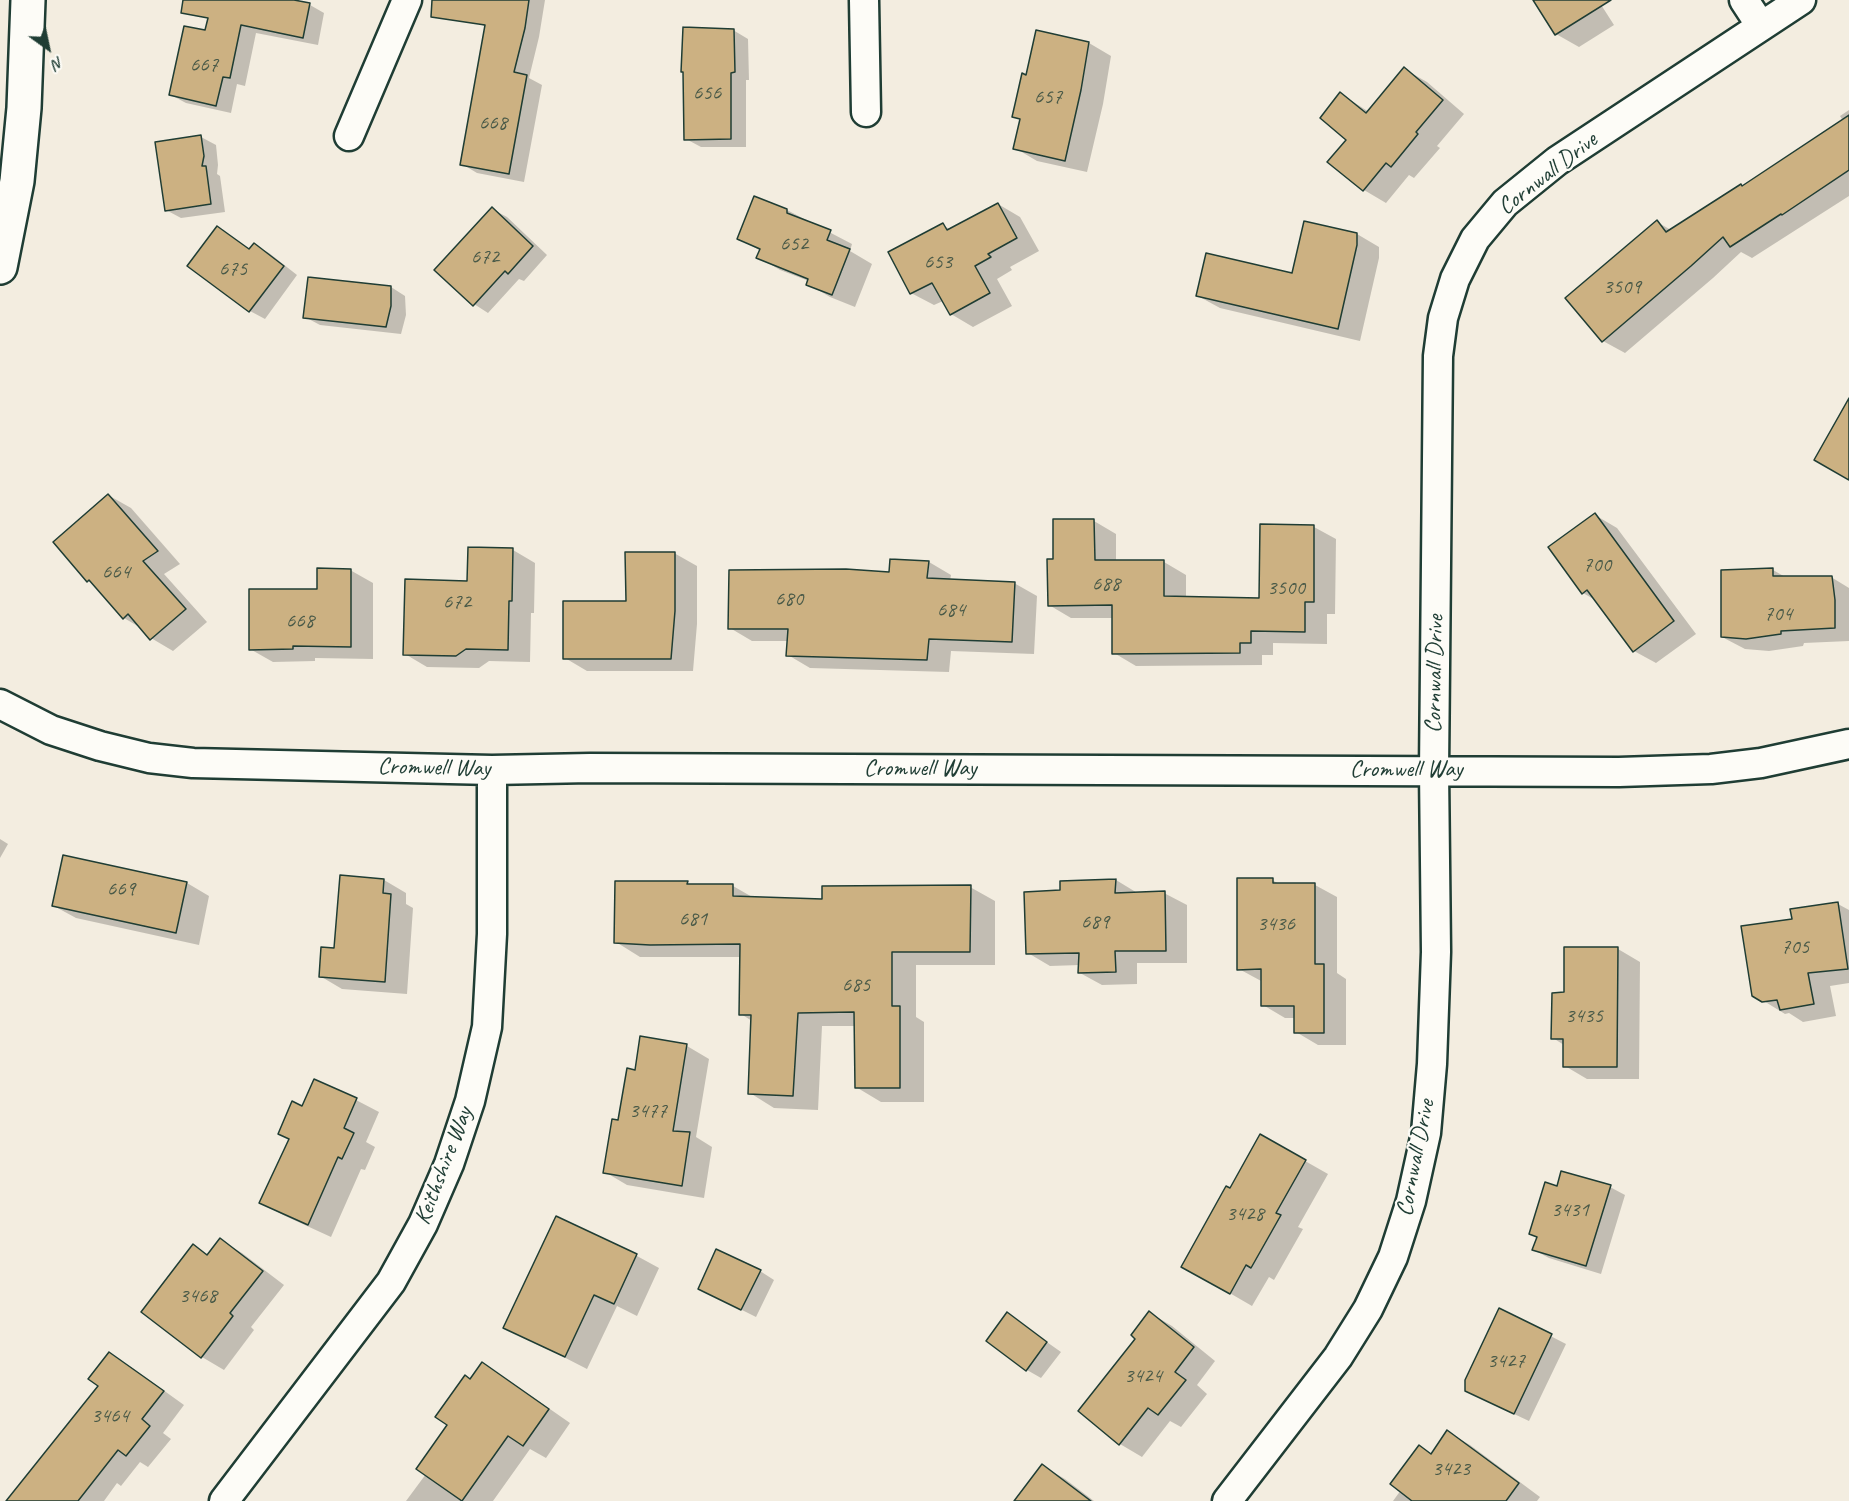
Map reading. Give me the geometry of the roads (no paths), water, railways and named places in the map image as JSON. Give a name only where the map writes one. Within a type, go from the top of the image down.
[{"type":"main road","points":[[0,267],[17,181],[24,108],[28,0]]},
{"type":"street","points":[[349,136],[407,0]]},
{"type":"street","points":[[864,0],[866,112]]},
{"type":"street","points":[[1744,0],[1761,26]]},
{"type":"street","name":"Cornwall Drive","points":[[1227,1501],[1338,1357],[1368,1309],[1393,1257],[1411,1202],[1426,1133],[1432,1064],[1436,952],[1434,770],[1438,356],[1443,318],[1455,279],[1475,239],[1505,203],[1557,161],[1801,0]]},
{"type":"street","name":"Cromwell Way","points":[[0,704],[51,730],[148,758],[193,763],[492,770],[590,768],[1619,772],[1711,769],[1803,756],[1849,744]]},
{"type":"street","name":"Keithshire Way","points":[[224,1501],[391,1282],[423,1224],[449,1164],[470,1101],[487,1027],[492,934],[492,770]]}]
